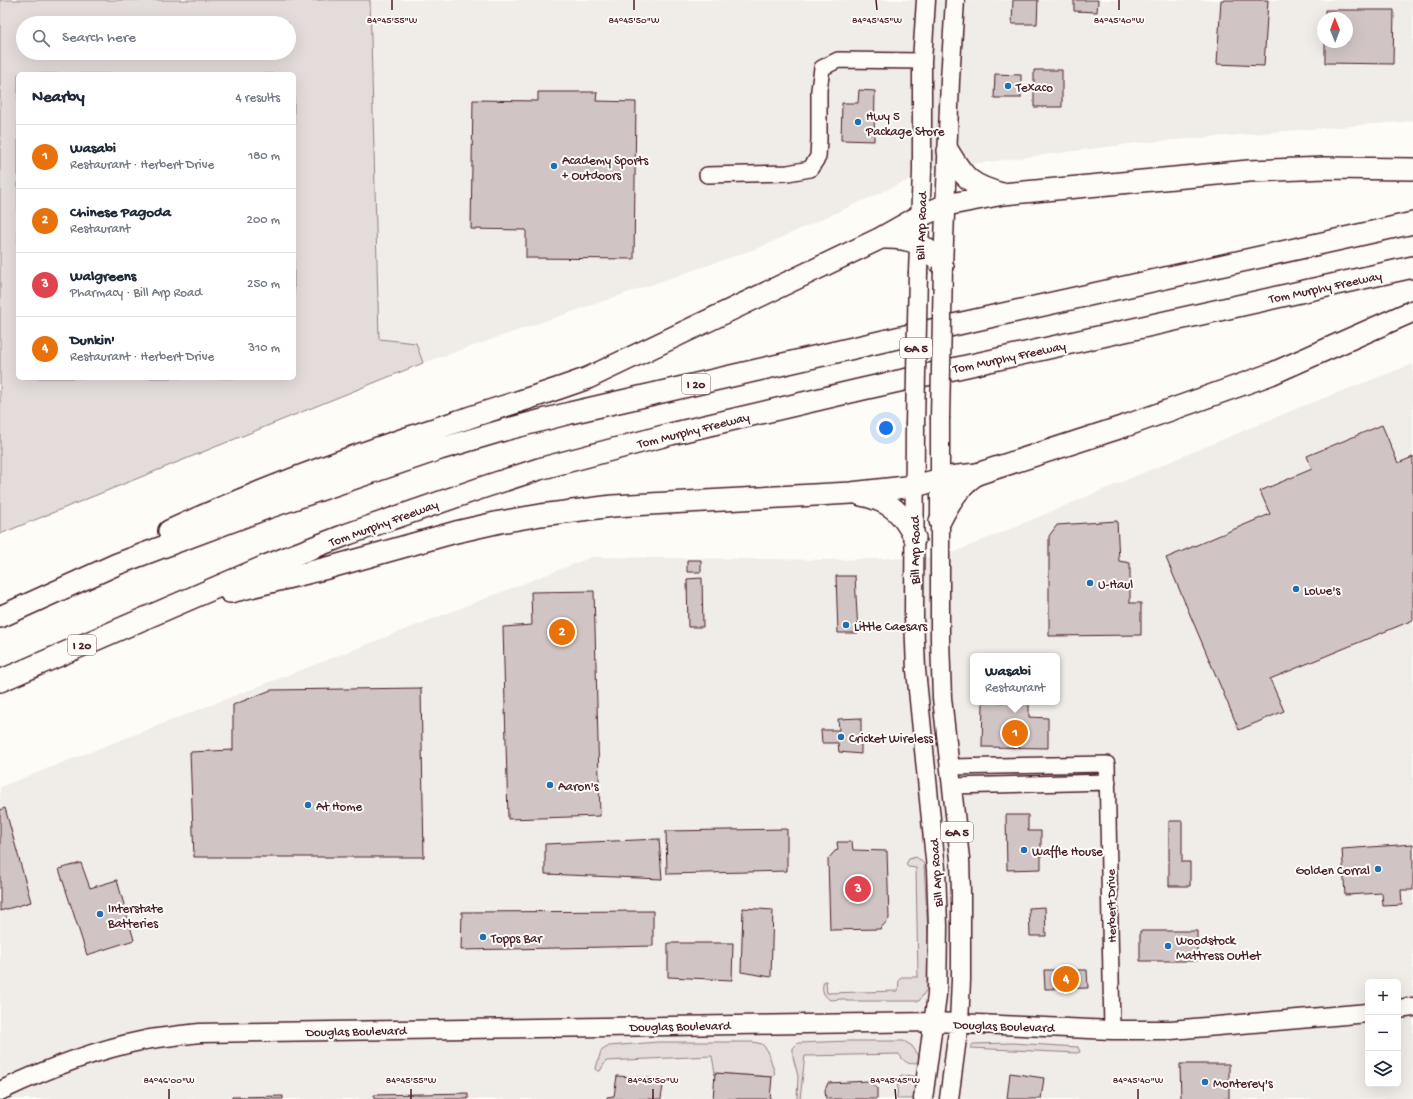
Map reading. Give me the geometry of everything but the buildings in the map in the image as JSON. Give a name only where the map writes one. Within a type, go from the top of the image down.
[{"type":"highway","points":[[948,151],[959,170],[966,178],[981,187],[1002,194]]},
{"type":"highway","points":[[117,564],[138,548],[163,534],[234,502],[398,441],[551,392],[588,378],[881,238],[920,216],[946,205],[1002,194],[1249,171],[1333,168],[1413,169]]},
{"type":"highway","name":"I 20","points":[[0,617],[117,564],[267,508],[440,449],[504,430],[570,413],[942,327],[1413,222]]},
{"type":"highway","points":[[881,238],[901,238],[919,244],[932,253],[943,267]]},
{"type":"highway","name":"Tom Murphy Freeway","points":[[0,680],[268,565],[348,534],[539,469],[671,434],[863,389],[1413,267]]},
{"type":"highway","points":[[163,609],[331,567],[456,532],[507,520],[613,506],[851,493],[915,486],[940,479],[977,474],[1214,396],[1271,374],[1413,311]]},
{"type":"highway","points":[[940,521],[960,488],[977,474]]},
{"type":"highway","points":[[851,493],[873,498],[892,506],[906,521],[915,538]]},
{"type":"main road","name":"Bill Arp Road","points":[[923,1099],[937,996],[938,961],[936,868],[916,670],[914,622],[915,425],[918,272],[922,172],[922,62],[926,0]]},
{"type":"main road","name":"Bill Arp Road","points":[[949,1099],[959,1023],[962,980],[961,892],[960,859],[942,698],[940,646],[940,419],[943,267],[950,80],[955,0]]},
{"type":"main road","points":[[1401,1009],[1413,1007]]},
{"type":"main road","name":"Douglas Boulevard","points":[[0,1091],[35,1074],[98,1052],[145,1040],[200,1033],[934,1022],[1112,1030],[1171,1030],[1365,1013]]},
{"type":"street","points":[[707,175],[788,173],[810,169],[818,157],[819,90],[822,68],[838,60],[922,62]]},
{"type":"street","name":"Herbert Drive","points":[[950,767],[1107,764],[1112,1030]]},
{"type":"street","points":[[952,786],[1108,782]]},
{"type":"shaded area","points":[[0,0],[370,0],[379,339],[416,343],[423,363],[0,534]]},
{"type":"shaded area","points":[[370,0],[1413,0],[1413,121],[1138,143],[933,169],[758,248],[423,363],[416,343],[379,340]]},
{"type":"shaded area","points":[[1413,364],[1413,1099],[0,1099],[0,787],[592,557],[832,560],[943,557],[1298,408]]},
{"type":"shaded area","points":[[916,857],[924,864],[928,933],[927,989],[919,1001],[830,1000],[823,992],[824,981],[826,981],[827,993],[898,991],[901,977],[918,977],[916,868],[908,867],[906,864],[909,859]]},
{"type":"shaded area","points":[[904,1041],[912,1046],[919,1056],[919,1061],[910,1064],[899,1054],[805,1056],[800,1099],[797,1099],[798,1076],[793,1057],[793,1048],[798,1043]]},
{"type":"shaded area","points":[[658,1042],[753,1042],[762,1044],[768,1051],[775,1074],[772,1077],[715,1073],[712,1056],[606,1061],[600,1071],[597,1071],[596,1068],[601,1051],[609,1046]]},
{"type":"shaded area","points":[[1012,1043],[1078,1047],[1080,1052],[970,1048],[973,1044]]},
{"type":"shaded area","points":[[902,1075],[914,1076],[917,1079],[916,1099],[897,1099],[898,1077]]},
{"type":"place","name":"Texaco","points":[[1008,86]]},
{"type":"place","name":"Hwy 5 Package Store","points":[[858,122]]},
{"type":"place","name":"Academy Sports + Outdoors","points":[[554,166]]},
{"type":"place","name":"U-Haul","points":[[1090,583]]},
{"type":"place","name":"Lowe's","points":[[1296,589]]},
{"type":"place","name":"Little Caesars","points":[[846,625]]},
{"type":"place","name":"Chinese Pagoda","points":[[562,632]]},
{"type":"place","name":"Wasabi","points":[[1015,733]]},
{"type":"place","name":"Cricket Wireless","points":[[841,737]]},
{"type":"place","name":"Aaron's","points":[[550,785]]},
{"type":"place","name":"At Home","points":[[308,805]]},
{"type":"place","name":"Waffle House","points":[[1024,850]]},
{"type":"place","name":"Golden Corral","points":[[1378,869]]},
{"type":"place","name":"Walgreens","points":[[858,889]]},
{"type":"place","name":"Interstate Batteries","points":[[100,914]]},
{"type":"place","name":"Topps Bar","points":[[483,937]]},
{"type":"place","name":"Woodstock Mattress Outlet","points":[[1168,946]]},
{"type":"place","name":"Dunkin'","points":[[1066,979]]},
{"type":"place","name":"Monterey's","points":[[1205,1082]]}]
